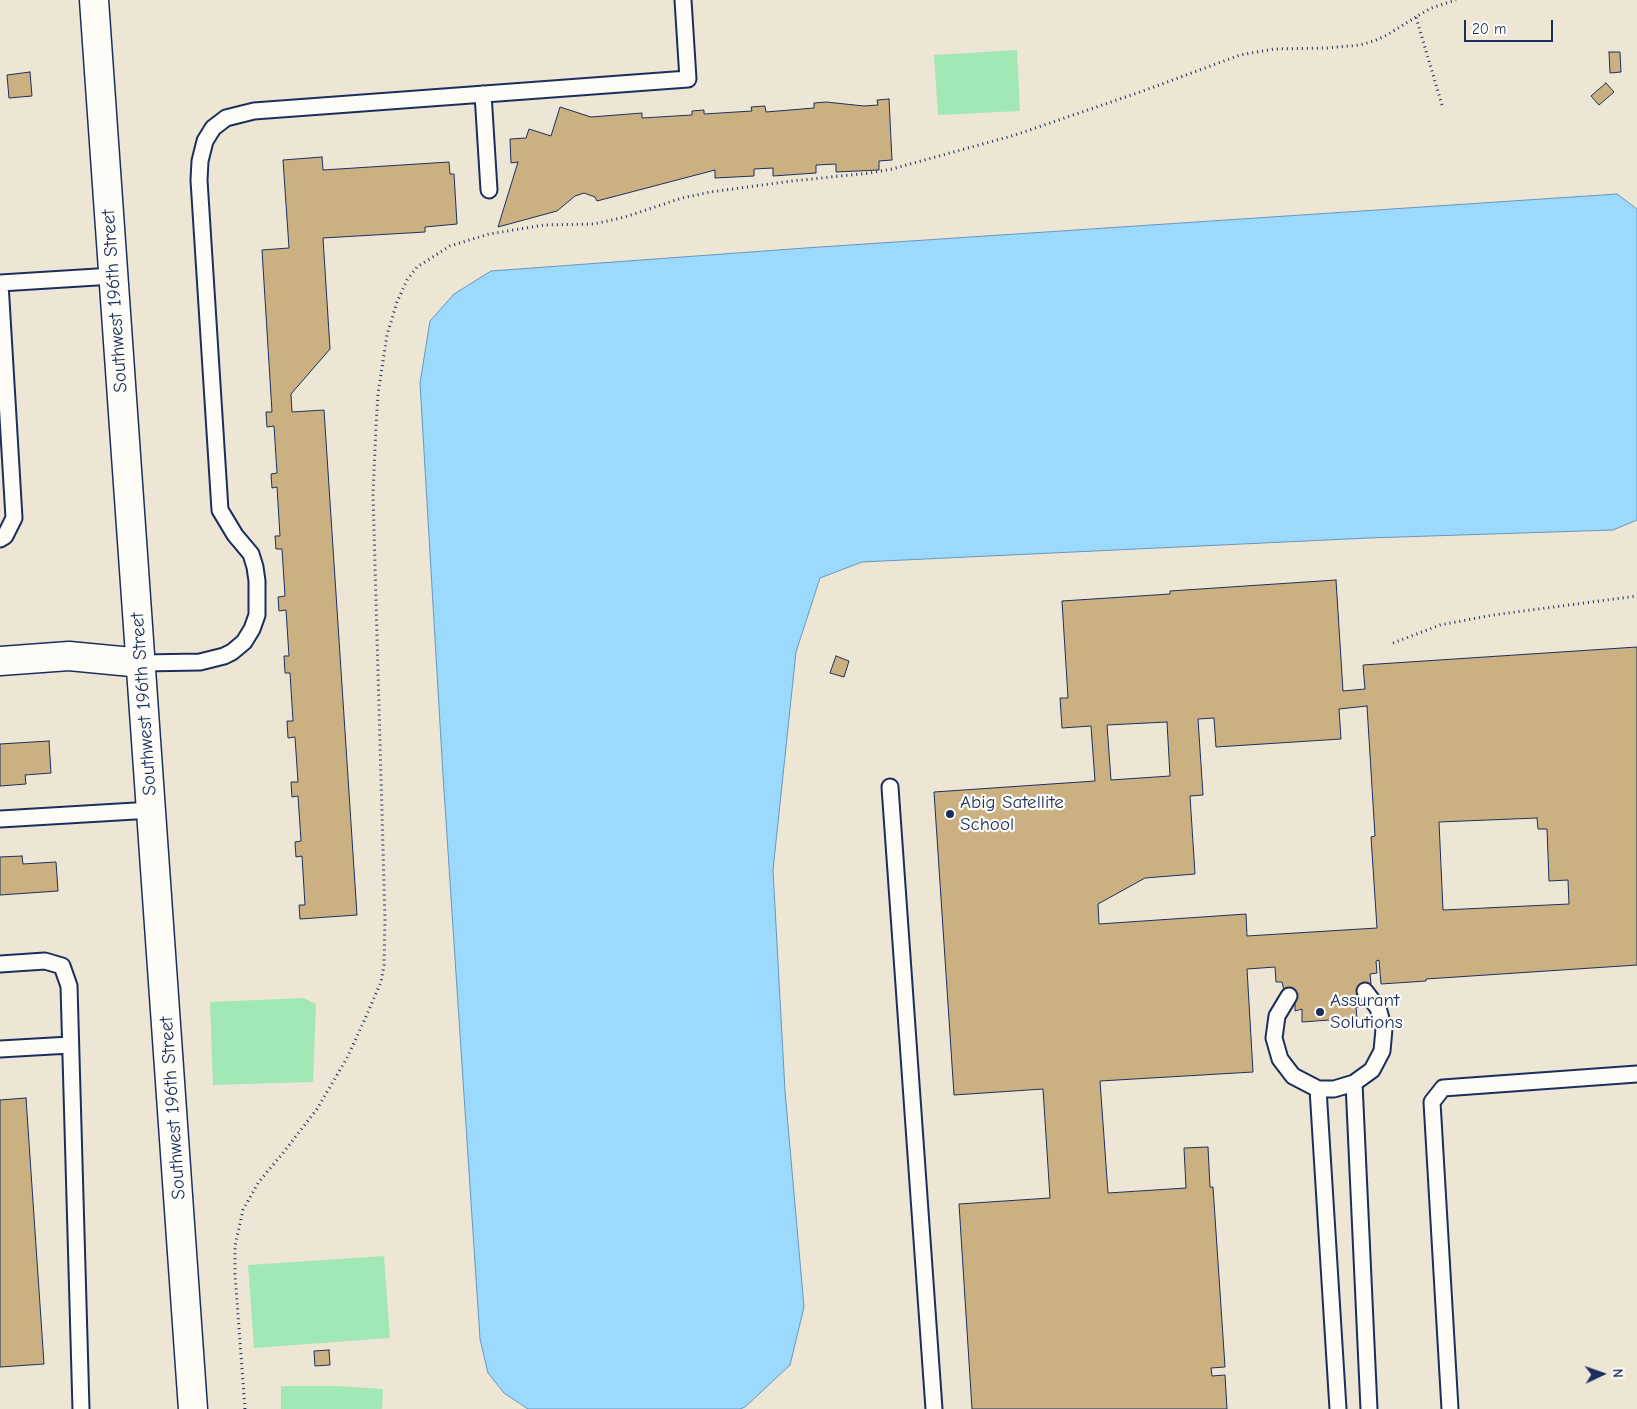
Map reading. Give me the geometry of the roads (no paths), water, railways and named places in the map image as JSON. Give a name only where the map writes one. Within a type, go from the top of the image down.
[{"type":"street","name":"Southwest 196th Street","points":[[94,0],[193,1409]]},
{"type":"street","points":[[0,661],[69,656],[142,663]]},
{"type":"lane","points":[[142,663],[200,662],[224,656],[244,642],[252,629],[257,615],[257,581],[251,554],[235,535],[220,510],[199,180],[200,161],[205,142],[213,128],[226,118],[254,111],[688,79],[683,0]]},
{"type":"lane","points":[[483,94],[489,190]]},
{"type":"lane","points":[[0,538],[5,536],[14,518],[0,282],[112,276]]},
{"type":"lane","points":[[890,787],[934,1409]]},
{"type":"lane","points":[[0,819],[152,810]]},
{"type":"lane","points":[[0,964],[45,962],[62,966],[68,986],[81,1409]]},
{"type":"lane","points":[[1288,996],[1277,1016],[1274,1038],[1280,1059],[1293,1076],[1318,1089],[1334,1089],[1354,1083],[1372,1070],[1382,1051],[1384,1029],[1378,1008],[1365,991]]},
{"type":"lane","points":[[0,1049],[70,1045]]},
{"type":"lane","points":[[1450,1409],[1432,1102],[1442,1088],[1637,1074]]},
{"type":"lane","points":[[1354,1083],[1369,1409]]},
{"type":"lane","points":[[1318,1089],[1338,1409]]},
{"type":"water","points":[[1617,194],[1637,209],[1637,520],[1613,530],[1369,538],[862,562],[820,578],[796,652],[773,870],[785,1091],[804,1307],[790,1365],[745,1407],[740,1409],[528,1409],[504,1393],[488,1373],[480,1339],[443,775],[420,383],[430,321],[454,294],[491,271],[805,248]]},
{"type":"place","name":"Abig Satellite School","points":[[950,814]]},
{"type":"place","name":"Assurant Solutions","points":[[1320,1012]]}]
